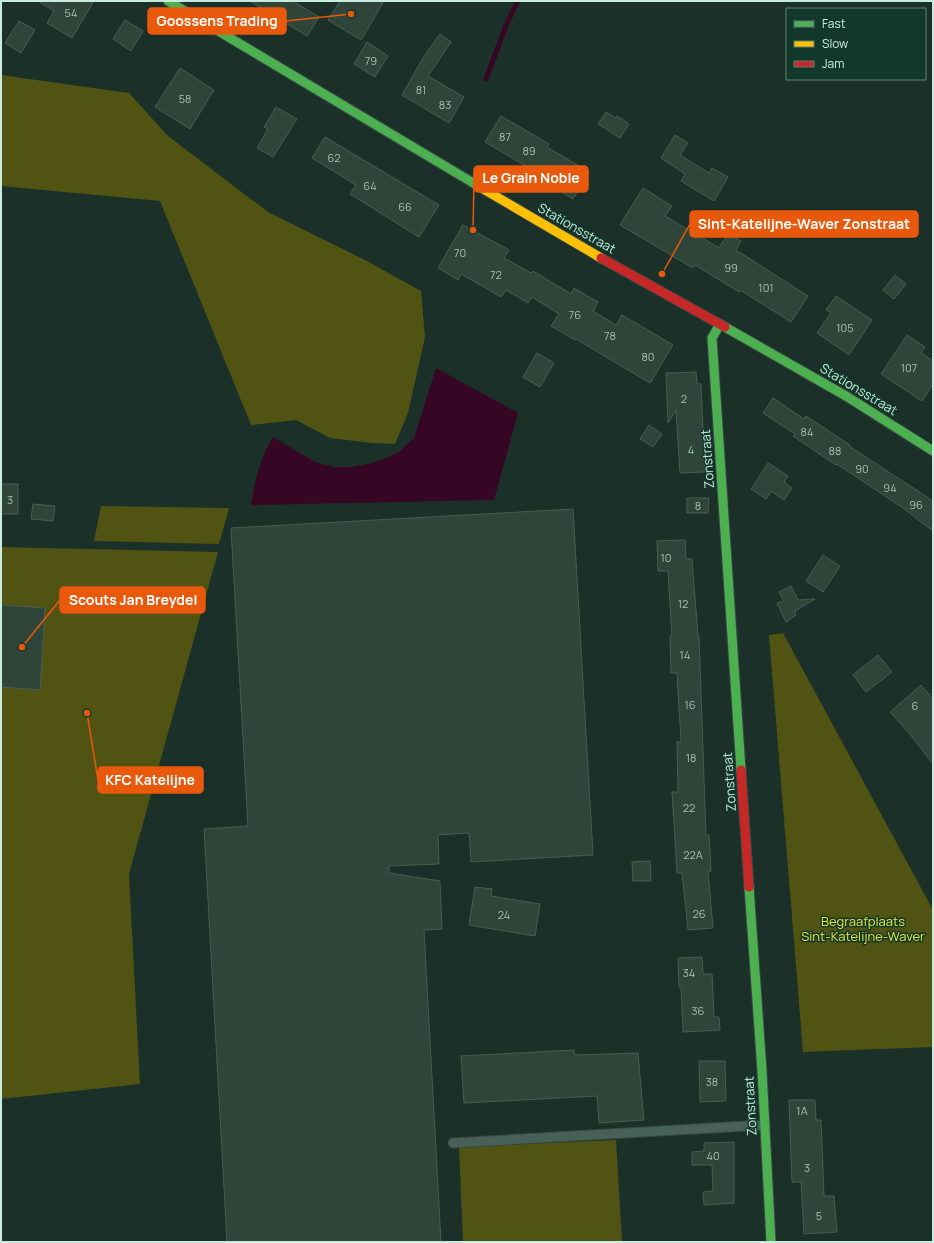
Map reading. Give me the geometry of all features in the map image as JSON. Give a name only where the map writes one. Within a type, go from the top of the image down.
[{"type":"street","name":"Stationsstraat","points":[[168,1],[579,245],[814,376],[933,451]]},
{"type":"street","name":"Zonstraat","points":[[720,324],[712,338],[772,1242]]},
{"type":"lane","points":[[453,1143],[765,1125]]},
{"type":"green space","points":[[1,75],[129,93],[168,136],[268,212],[365,260],[421,291],[425,337],[408,413],[395,444],[330,438],[296,420],[251,425],[160,201],[1,186]]},
{"type":"green space","points":[[101,506],[229,508],[219,544],[94,541]]},
{"type":"green space","points":[[1,547],[218,552],[129,874],[140,1084],[1,1099]]},
{"type":"green space","name":"Begraafplaats Sint-Katelijne-Waver","points":[[783,633],[933,910],[933,1047],[803,1052],[769,635]]},
{"type":"green space","points":[[616,1140],[622,1242],[463,1242],[459,1147]]},
{"type":"shaded area","points":[[436,368],[518,413],[494,500],[251,505],[261,461],[273,437],[315,462],[334,467],[351,467],[368,464],[384,459],[400,451],[414,438]]},
{"type":"building","points":[[38,1],[94,1],[72,38],[47,23],[54,11]]},
{"type":"building","points":[[250,1],[293,1],[319,17],[307,36]]},
{"type":"building","points":[[340,1],[384,1],[361,40],[328,20]]},
{"type":"building","points":[[125,20],[143,31],[131,51],[113,39]]},
{"type":"building","points":[[19,21],[35,30],[21,53],[5,43]]},
{"type":"building","points":[[440,34],[451,42],[428,76],[464,97],[449,123],[402,95],[423,58]]},
{"type":"building","points":[[367,42],[388,56],[375,77],[354,64]]},
{"type":"building","points":[[180,68],[214,90],[190,129],[155,107]]},
{"type":"building","points":[[276,107],[297,119],[273,157],[257,148],[268,129],[264,127]]},
{"type":"building","points":[[606,112],[616,118],[617,116],[629,124],[620,138],[598,124]]},
{"type":"building","points":[[501,116],[549,144],[547,147],[589,172],[573,199],[544,181],[546,178],[485,142]]},
{"type":"building","points":[[675,135],[688,143],[680,155],[709,173],[712,168],[728,177],[714,201],[681,181],[685,174],[661,158]]},
{"type":"building","points":[[325,137],[439,205],[419,237],[350,194],[356,185],[312,158]]},
{"type":"building","points":[[643,188],[672,206],[665,216],[719,248],[728,234],[741,241],[736,250],[808,296],[791,322],[740,290],[739,292],[695,265],[693,268],[620,225]]},
{"type":"building","points":[[463,225],[509,250],[504,258],[531,273],[533,271],[571,294],[574,288],[598,302],[593,311],[616,325],[622,315],[673,345],[650,383],[576,339],[575,340],[551,326],[559,314],[532,297],[528,303],[506,290],[501,297],[461,274],[458,280],[438,268]]},
{"type":"building","points":[[895,275],[906,284],[894,299],[883,290]]},
{"type":"building","points":[[836,296],[872,320],[849,355],[817,333],[831,313],[826,310]]},
{"type":"building","points":[[907,335],[925,347],[921,353],[933,361],[933,384],[922,401],[881,374]]},
{"type":"building","points":[[537,353],[554,363],[540,387],[523,377]]},
{"type":"building","points":[[696,372],[697,384],[701,384],[705,472],[680,473],[676,410],[668,423],[666,373]]},
{"type":"building","points":[[773,398],[804,419],[806,416],[933,501],[933,531],[903,508],[793,436],[795,434],[763,413]]},
{"type":"building","points":[[649,425],[662,434],[653,447],[640,439]]},
{"type":"building","points":[[768,463],[788,476],[784,482],[792,488],[784,500],[771,491],[766,499],[751,489]]},
{"type":"building","points":[[1,484],[18,484],[18,514],[1,514]]},
{"type":"building","points":[[687,498],[709,498],[708,513],[687,513]]},
{"type":"building","points":[[33,504],[55,506],[53,521],[31,519]]},
{"type":"building","points":[[573,509],[593,855],[471,862],[469,833],[438,835],[439,864],[389,866],[389,873],[440,881],[442,929],[424,930],[441,1242],[227,1242],[204,829],[248,826],[231,528]]},
{"type":"building","points":[[685,540],[686,559],[692,559],[699,636],[706,835],[709,835],[711,871],[708,872],[713,928],[688,930],[682,873],[677,873],[672,792],[678,792],[677,742],[681,742],[677,673],[671,673],[670,636],[672,636],[668,571],[658,571],[657,541]]},
{"type":"building","points":[[823,555],[840,566],[823,592],[806,581]]},
{"type":"building","points":[[791,586],[798,600],[815,599],[795,611],[796,615],[786,622],[777,603],[784,601],[779,592]]},
{"type":"building","points":[[1,605],[45,608],[40,690],[1,687]]},
{"type":"building","points":[[878,655],[892,672],[866,692],[853,675]]},
{"type":"building","points":[[921,685],[933,699],[933,764],[909,733],[890,712]]},
{"type":"building","points":[[650,861],[651,881],[633,881],[632,862]]},
{"type":"building","points":[[475,887],[492,889],[491,896],[540,904],[535,936],[469,925]]},
{"type":"building","points":[[702,957],[703,974],[712,974],[714,1017],[719,1017],[720,1030],[683,1032],[678,958]]},
{"type":"building","points":[[574,1050],[575,1055],[638,1053],[644,1120],[599,1123],[597,1096],[464,1103],[461,1056]]},
{"type":"building","points":[[699,1061],[725,1061],[726,1101],[700,1102]]},
{"type":"building","points":[[789,1100],[815,1100],[816,1120],[821,1120],[824,1196],[834,1196],[837,1232],[804,1234],[801,1182],[792,1182]]},
{"type":"building","points":[[734,1142],[734,1203],[704,1205],[703,1192],[713,1191],[712,1165],[692,1165],[692,1152],[704,1151],[704,1143]]},
{"type":"waterway","points":[[486,79],[507,23],[518,1]]},
{"type":"traffic: fast","points":[[168,1],[480,187]]},
{"type":"traffic: fast","points":[[720,324],[712,338],[741,770]]},
{"type":"traffic: fast","points":[[725,327],[846,396],[933,451]]},
{"type":"traffic: fast","points":[[749,887],[762,1071],[771,1242]]},
{"type":"traffic: slow","points":[[480,187],[601,258]]},
{"type":"traffic: jam","points":[[601,258],[725,327]]},
{"type":"traffic: jam","points":[[741,770],[749,887]]},
{"type":"place","name":"Goossens Trading","points":[[351,14]]},
{"type":"place","name":"Le Grain Noble","points":[[473,230]]},
{"type":"place","name":"Sint-Katelijne-Waver Zonstraat","points":[[662,274]]},
{"type":"place","name":"Scouts Jan Breydel","points":[[22,647]]},
{"type":"place","name":"KFC Katelijne","points":[[87,713]]}]
